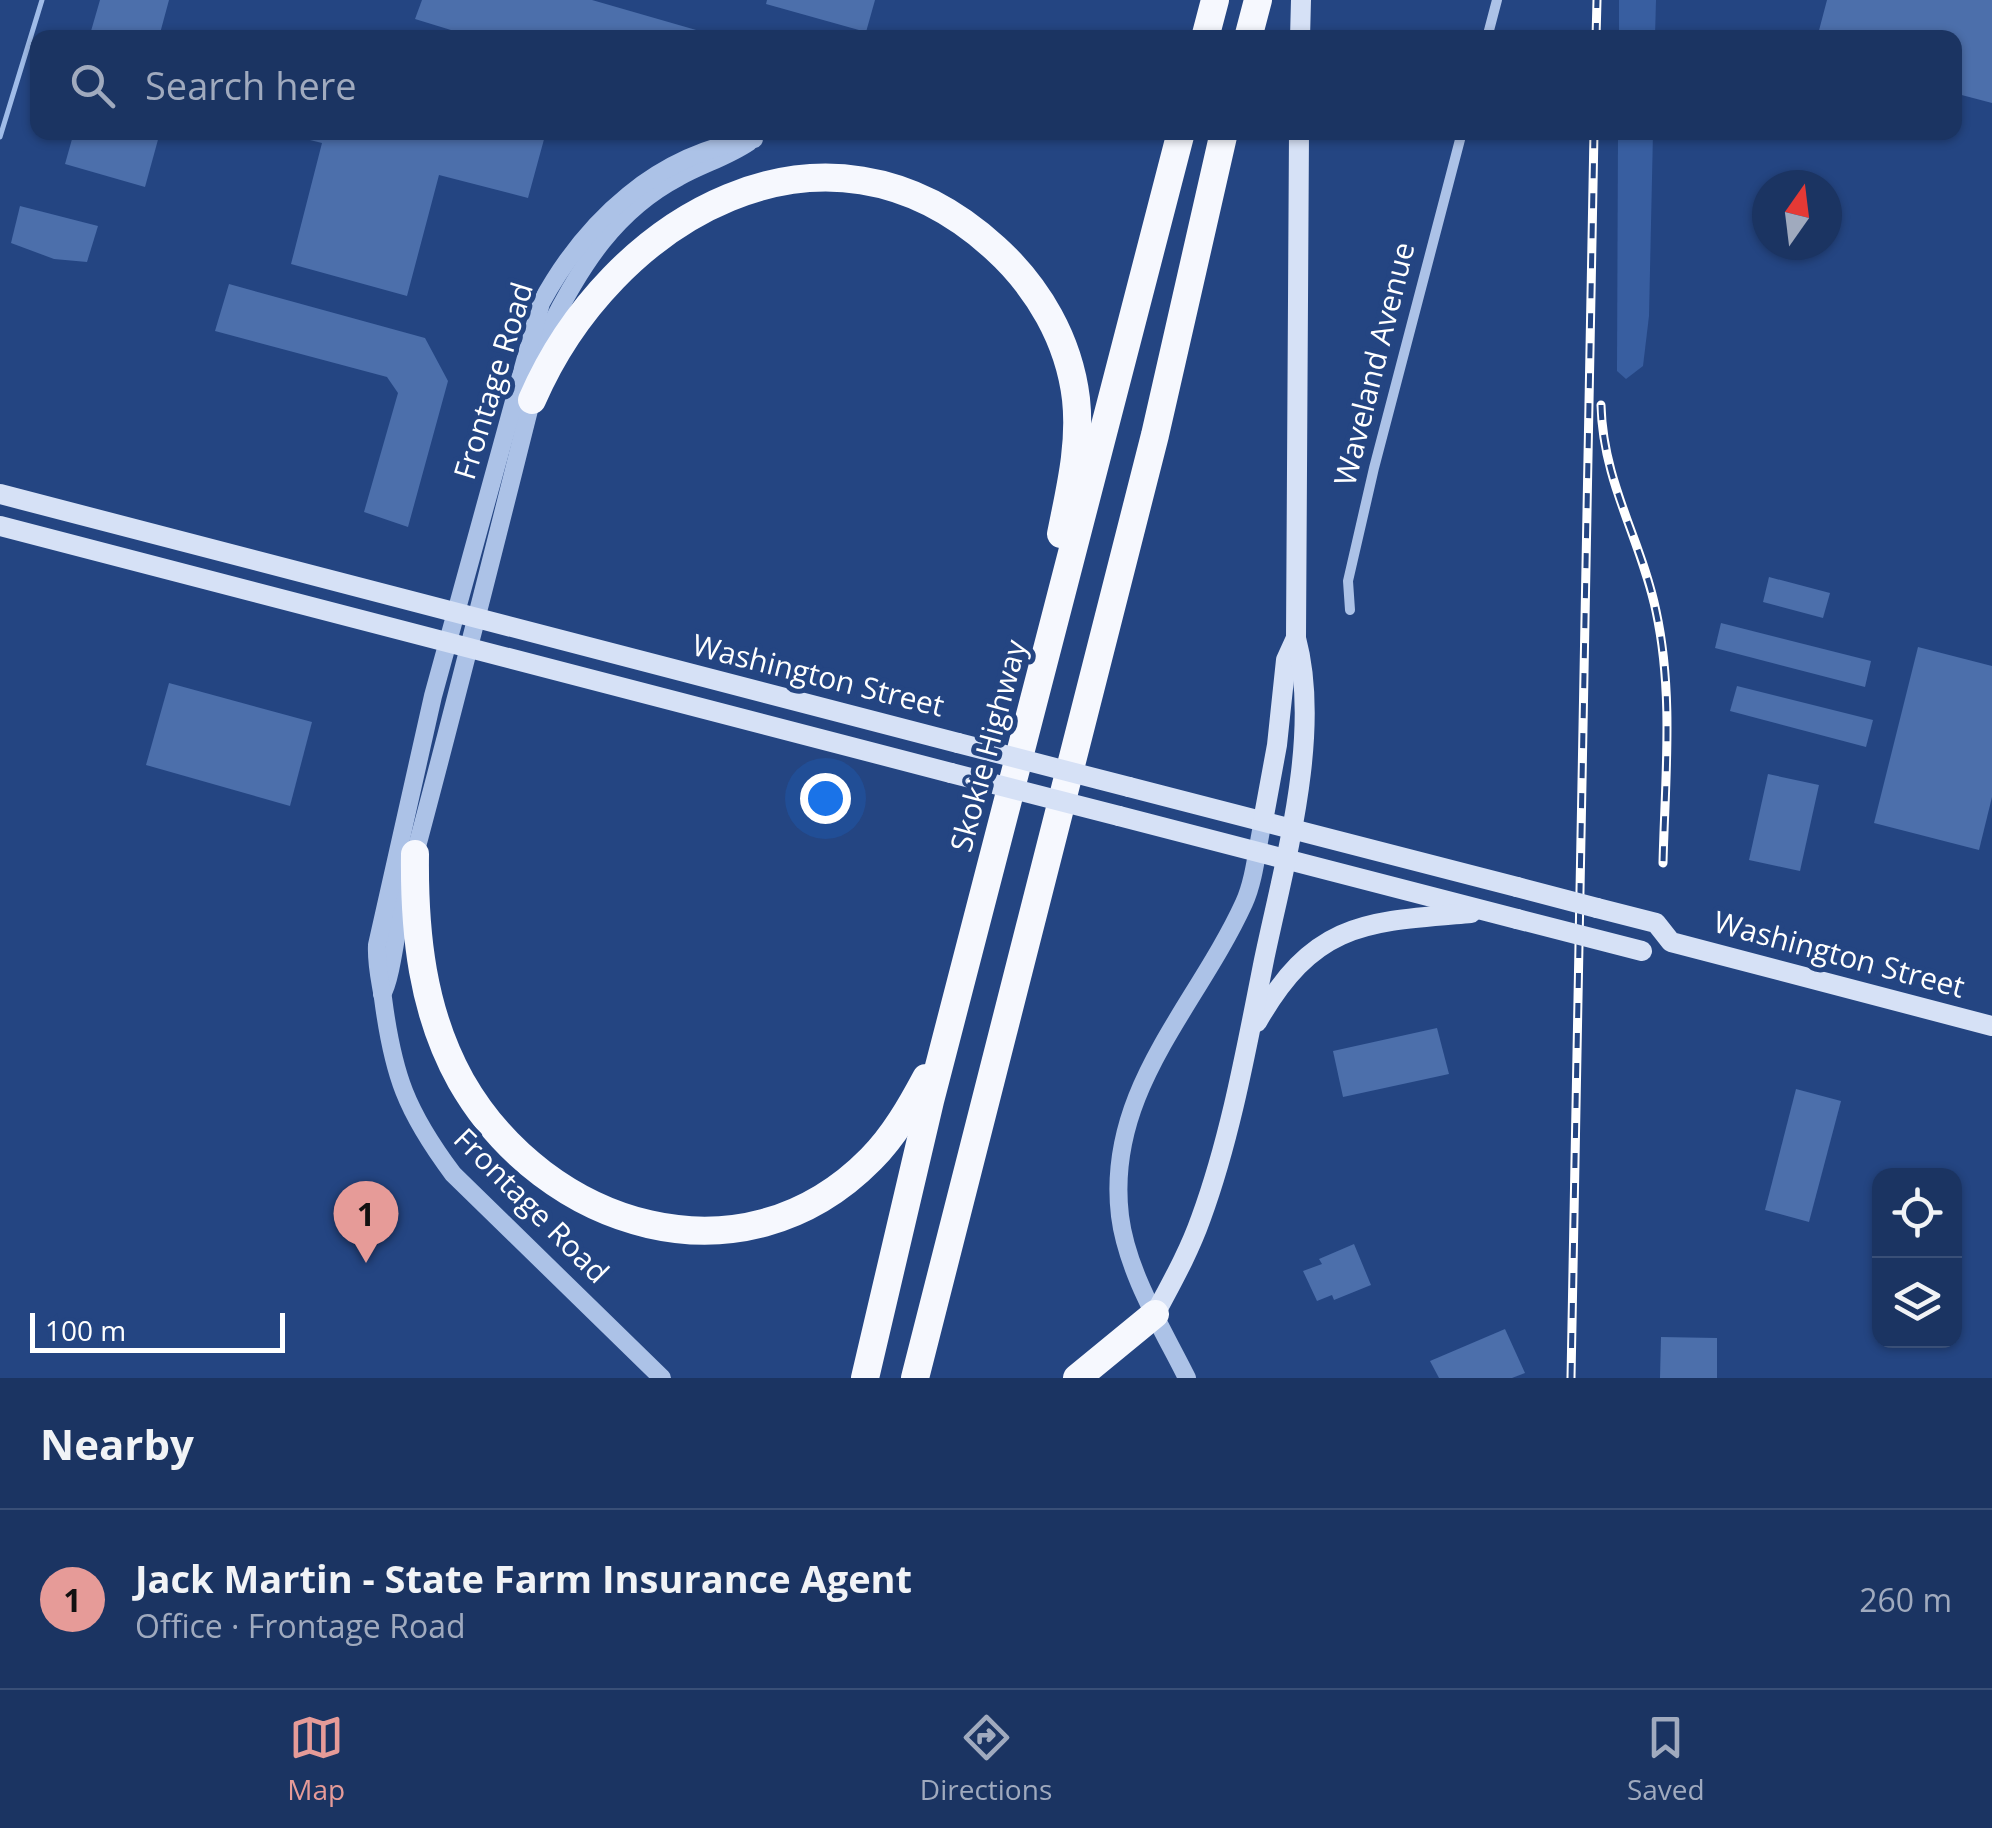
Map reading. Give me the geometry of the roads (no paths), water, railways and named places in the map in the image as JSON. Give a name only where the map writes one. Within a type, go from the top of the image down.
[{"type":"highway","points":[[1207,30],[1214,0]]},
{"type":"highway","points":[[1250,30],[1258,0]]},
{"type":"highway","name":"Skokie Highway","points":[[865,1378],[1022,742],[1179,140]]},
{"type":"highway","points":[[915,1378],[1155,435],[1222,140]]},
{"type":"highway","points":[[532,400],[548,363],[614,274],[681,219],[727,196],[778,182],[849,181],[914,197],[978,231],[1014,264],[1040,300],[1057,332],[1076,396],[1076,460],[1022,742]]},
{"type":"highway","points":[[415,854],[422,971],[441,1038],[460,1080],[494,1129],[521,1158],[560,1189],[626,1220],[686,1230],[739,1227],[799,1209],[838,1187],[872,1159],[906,1114],[930,1070],[958,997]]},
{"type":"highway","points":[[1078,1378],[1155,1314]]},
{"type":"main road","points":[[1300,30],[1301,0]]},
{"type":"main road","points":[[1155,1314],[1202,1215],[1249,1036],[1291,829],[1302,750],[1303,664],[1296,638],[1299,140]]},
{"type":"main road","name":"Washington Street","points":[[0,494],[1656,923],[1671,942],[1992,1026]]},
{"type":"main road","name":"Washington Street","points":[[0,526],[1653,954],[1671,942]]},
{"type":"main road","points":[[1262,821],[1278,745],[1286,660],[1296,638]]},
{"type":"main road","points":[[1249,1036],[1289,974],[1340,933],[1394,918],[1488,912]]},
{"type":"street","points":[[1490,30],[1497,0]]},
{"type":"street","name":"Frontage Road","points":[[662,1378],[453,1174],[424,1136],[400,1087],[388,1050],[382,994],[376,977],[376,945],[448,642],[541,303],[561,266],[588,232],[648,179],[718,144],[742,140]]},
{"type":"street","name":"Frontage Road","points":[[382,994],[390,984],[396,921],[478,618],[550,328],[575,276],[610,230],[640,201],[750,140]]},
{"type":"street","name":"Waveland Avenue","points":[[1350,610],[1348,582],[1374,468],[1460,140]]},
{"type":"street","points":[[1187,1378],[1128,1252],[1120,1216],[1124,1135],[1144,1074],[1245,901],[1262,821]]},
{"type":"waterway","points":[[33,30],[42,0]]},
{"type":"waterway","points":[[0,137],[30,39]]},
{"type":"railway","points":[[1596,30],[1597,0]]},
{"type":"railway","points":[[1571,1378],[1594,140]]},
{"type":"railway","points":[[1601,405],[1608,460],[1649,585],[1662,642],[1667,737],[1663,863]]},
{"type":"place","name":"Jack Martin - State Farm Insurance Agent","points":[[366,1263]]}]
